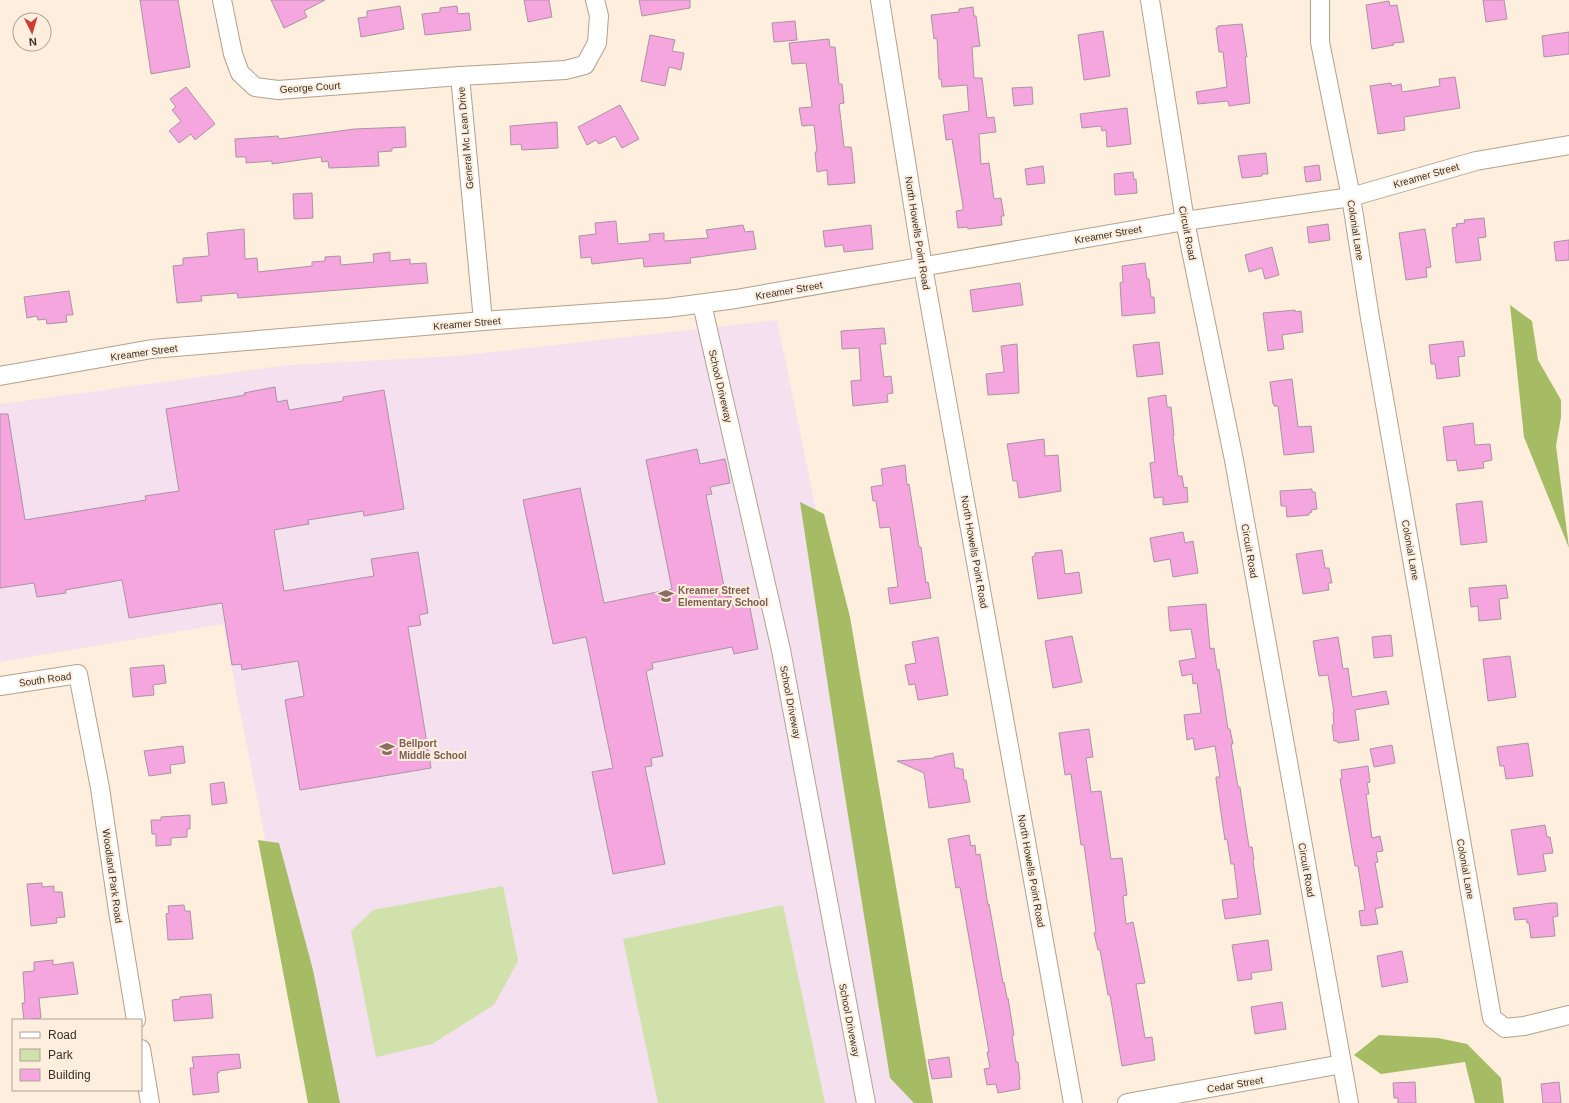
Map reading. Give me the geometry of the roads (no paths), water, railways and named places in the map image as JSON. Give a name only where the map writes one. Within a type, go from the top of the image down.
[{"type":"street","name":"George Court","points":[[222,0],[233,54],[240,73],[255,87],[278,90],[460,76]]},
{"type":"street","name":"General Mc Lean Drive","points":[[483,321],[460,76],[565,70],[585,65],[597,43],[598,16],[595,0]]},
{"type":"street","name":"North Howells Point Road","points":[[880,0],[923,267],[1073,1103]]},
{"type":"street","name":"Circuit Road","points":[[1150,0],[1185,220],[1234,460],[1349,1103]]},
{"type":"street","name":"Colonial Lane","points":[[1320,0],[1320,42],[1351,197],[1370,318],[1492,1018],[1505,1028],[1524,1026],[1569,1015]]},
{"type":"street","name":"Kreamer Street","points":[[0,376],[152,349],[483,321],[667,308],[736,300],[1185,220],[1351,197],[1476,161],[1569,145]]},
{"type":"street","name":"School Driveway","points":[[702,304],[781,650],[866,1103]]},
{"type":"street","name":"South Road","points":[[0,686],[78,674],[89,732]]},
{"type":"street","name":"Woodland Park Road","points":[[89,732],[100,788],[136,1019]]},
{"type":"street","points":[[142,1055],[150,1103]]},
{"type":"street","name":"Cedar Street","points":[[1127,1103],[1342,1064]]},
{"type":"place","name":"Kreamer Street Elementary School","points":[[666,596]]},
{"type":"place","name":"Bellport Middle School","points":[[387,749]]}]
